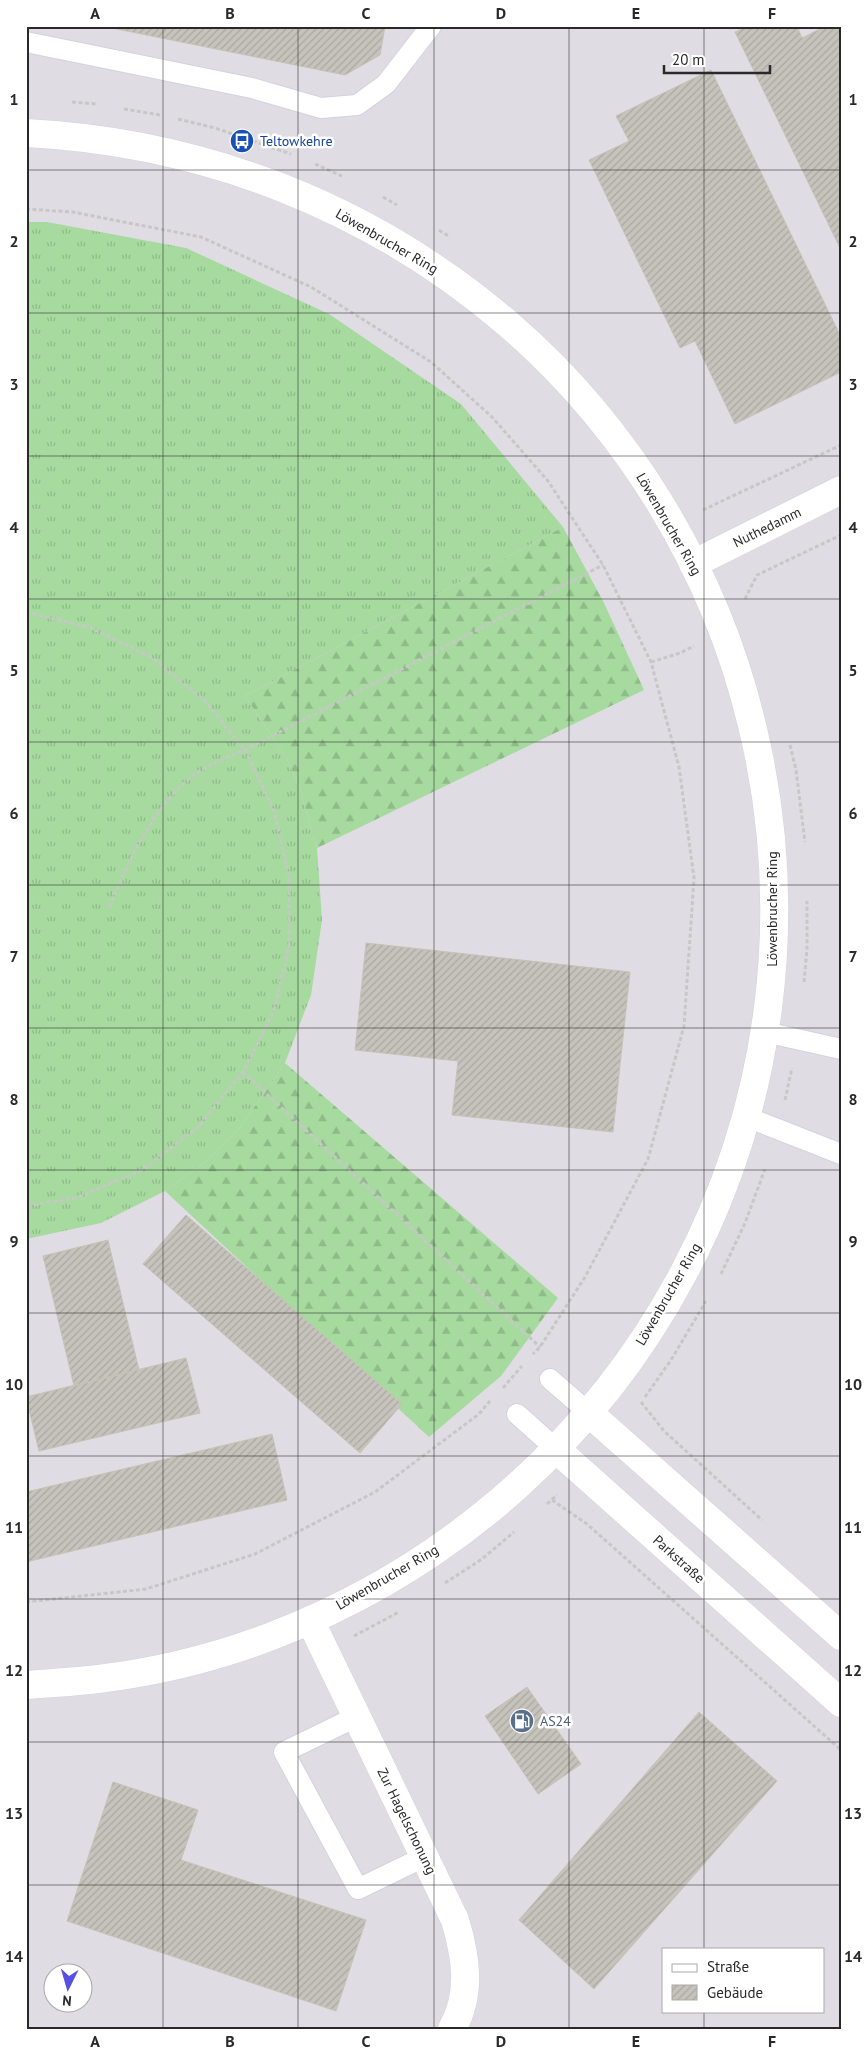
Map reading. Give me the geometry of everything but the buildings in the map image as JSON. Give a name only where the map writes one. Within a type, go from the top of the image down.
[{"type":"street","name":"Löwenbrucher Ring","points":[[26,133],[63,135],[142,146],[191,157],[286,188],[334,209],[415,254],[486,305],[526,340],[563,377],[598,416],[635,465],[666,513],[693,564],[719,621],[736,668],[759,756],[772,850],[775,906],[772,975],[765,1032],[747,1117],[715,1208],[690,1262],[658,1318],[621,1372],[589,1413],[556,1449],[486,1514],[446,1543],[402,1572],[357,1598],[310,1620],[249,1644],[170,1666],[98,1679],[26,1685]]},
{"type":"street","name":"Nuthedamm","points":[[693,564],[841,490]]},
{"type":"street","points":[[589,1413],[841,1636]]},
{"type":"street","name":"Parkstraße","points":[[556,1449],[841,1703]]},
{"type":"street","name":"Zur Hagelschonung","points":[[310,1620],[455,1920],[464,1950],[466,1975],[464,2000],[452,2029]]},
{"type":"lane","points":[[26,42],[252,88],[321,108],[357,106],[386,84],[431,26]]},
{"type":"lane","points":[[765,1032],[841,1049]]},
{"type":"lane","points":[[747,1117],[841,1154]]},
{"type":"lane","points":[[550,1379],[589,1413]]},
{"type":"lane","name":"Parkstraße","points":[[517,1414],[556,1449]]},
{"type":"lane","points":[[356,1717],[284,1752],[358,1889],[424,1857]]},
{"type":"path","points":[[63,101],[100,105]]},
{"type":"path","points":[[117,108],[162,116]]},
{"type":"path","points":[[171,118],[215,128],[292,155]]},
{"type":"path","points":[[309,162],[350,180]]},
{"type":"path","points":[[375,193],[399,206]]},
{"type":"path","points":[[26,209],[73,212],[201,237],[311,287],[431,362],[492,417],[548,482],[603,565],[651,662],[679,767],[694,878],[684,1026],[648,1160],[585,1277],[540,1347],[497,1394]]},
{"type":"path","points":[[437,229],[452,239]]},
{"type":"path","points":[[703,510],[841,445]]},
{"type":"path","points":[[698,502],[723,548],[749,607]]},
{"type":"path","points":[[746,598],[757,575],[841,534]]},
{"type":"path","points":[[109,907],[140,839],[158,811],[191,778],[219,760],[245,750],[603,565]]},
{"type":"path","points":[[26,612],[91,628],[151,657],[203,698],[245,750],[274,812],[289,877],[289,945],[274,1011],[244,1072],[198,1127],[142,1170],[76,1198],[26,1206]]},
{"type":"path","points":[[790,744],[796,770],[805,849]]},
{"type":"path","points":[[803,989],[807,949],[807,895]]},
{"type":"path","points":[[719,1278],[763,1175],[777,1129],[798,1039]]},
{"type":"path","points":[[244,1072],[540,1347]]},
{"type":"path","points":[[614,1435],[641,1402],[671,1360],[711,1293]]},
{"type":"path","points":[[26,1602],[146,1589],[255,1554],[375,1492],[479,1414],[491,1400]]},
{"type":"path","points":[[641,1402],[664,1431],[767,1524]]},
{"type":"path","points":[[545,1506],[581,1471]]},
{"type":"path","points":[[552,1500],[587,1524],[841,1750]]},
{"type":"path","points":[[444,1584],[482,1559],[517,1530]]},
{"type":"path","points":[[324,1650],[407,1608]]},
{"type":"shaded area","points":[[26,26],[841,26],[841,2029],[26,2029]]},
{"type":"green space","points":[[26,222],[47,222],[186,248],[329,314],[461,404],[563,527],[245,696],[287,759],[299,786],[317,848],[322,920],[311,995],[285,1063],[242,1125],[203,1164],[165,1191],[101,1223],[26,1239]]},
{"type":"green space","points":[[563,527],[604,603],[644,690],[317,848],[299,786],[287,759],[245,696]]},
{"type":"green space","points":[[285,1063],[558,1298],[501,1376],[429,1437],[165,1191],[203,1164],[242,1125]]},
{"type":"place","name":"Teltowkehre","points":[[242,141]]},
{"type":"place","name":"AS24","points":[[522,1721]]}]
